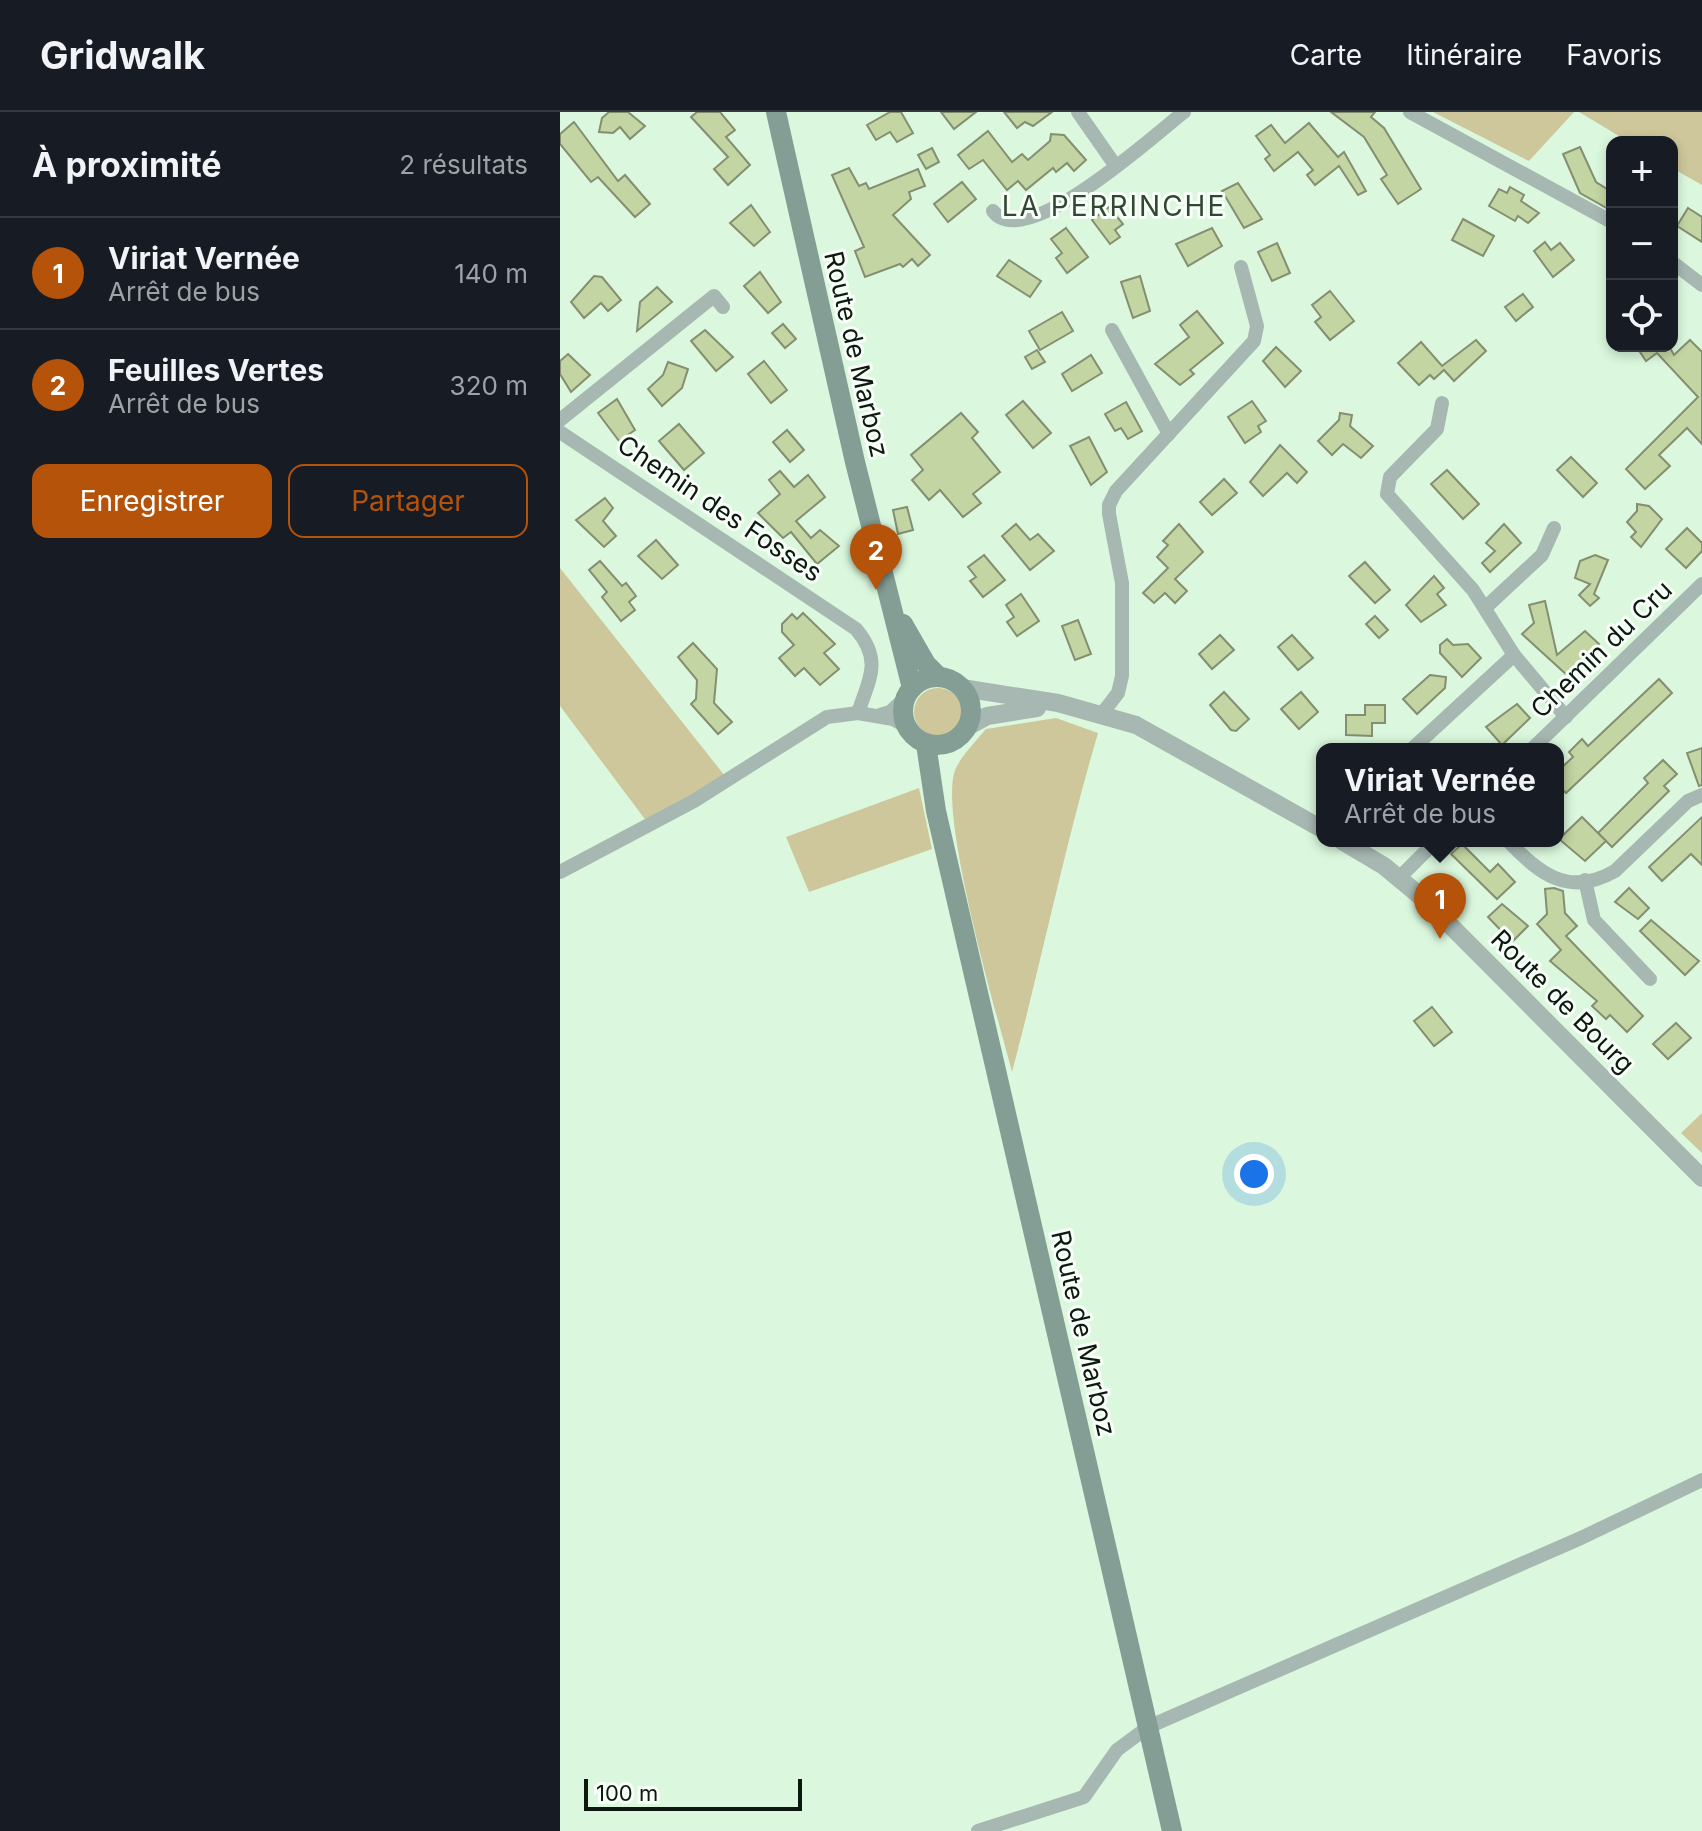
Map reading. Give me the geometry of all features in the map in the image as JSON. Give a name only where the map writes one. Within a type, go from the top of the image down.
[{"type":"main road","name":"Route de Marboz","points":[[776,112],[855,462],[893,607],[908,693]]},
{"type":"main road","name":"Route de Marboz","points":[[893,607],[921,656],[939,677]]},
{"type":"main road","points":[[939,677],[962,688],[971,707],[967,727],[948,743],[926,744],[906,726],[908,693],[920,681],[939,677]]},
{"type":"main road","name":"Route de Marboz","points":[[945,847],[941,789],[948,743]]},
{"type":"main road","name":"Route de Marboz","points":[[926,744],[945,847],[1172,1831]]},
{"type":"street","points":[[1078,112],[1115,165]]},
{"type":"street","points":[[993,211],[1005,222],[1015,223],[1041,216],[1184,112]]},
{"type":"street","points":[[1410,112],[1606,219]]},
{"type":"street","points":[[1101,715],[1118,693],[1122,676],[1121,570],[1109,505],[1116,491],[1258,333],[1241,267]]},
{"type":"street","points":[[1678,267],[1702,285]]},
{"type":"street","points":[[560,420],[714,296],[723,307]]},
{"type":"street","points":[[1112,330],[1169,434]]},
{"type":"street","points":[[1442,403],[1437,429],[1390,477],[1387,494],[1486,607],[1514,655],[1566,717]]},
{"type":"street","name":"Chemin des Fosses","points":[[560,432],[856,629],[867,645],[873,667],[871,685],[858,713]]},
{"type":"street","points":[[1486,607],[1542,555],[1554,528]]},
{"type":"street","name":"Chemin du Cru","points":[[1538,743],[1702,584]]},
{"type":"street","points":[[1419,743],[1514,655]]},
{"type":"street","points":[[962,688],[1081,710],[1136,725],[1172,742],[1316,826]]},
{"type":"street","points":[[879,715],[890,712],[908,693]]},
{"type":"street","points":[[967,727],[1011,710],[1081,710]]},
{"type":"street","points":[[560,872],[694,801],[815,722],[838,714],[858,713],[879,715],[906,726]]},
{"type":"street","points":[[1514,847],[1542,874],[1563,880],[1585,880],[1615,871],[1688,801],[1702,795]]},
{"type":"street","name":"Route de Bourg","points":[[1351,847],[1399,878],[1702,1178]]},
{"type":"street","points":[[1399,878],[1430,847]]},
{"type":"street","points":[[1585,880],[1594,920],[1650,979]]},
{"type":"street","points":[[978,1831],[1084,1797],[1117,1750],[1148,1727],[1581,1538],[1702,1480]]},
{"type":"shaded area","points":[[1433,112],[1574,112],[1529,161]]},
{"type":"shaded area","points":[[1579,112],[1702,112],[1702,185],[1678,171],[1678,136],[1619,136]]},
{"type":"shaded area","points":[[560,568],[725,776],[647,822],[560,706]]},
{"type":"shaded area","points":[[938,688],[955,695],[962,712],[955,729],[938,736],[921,729],[914,712],[921,695]]},
{"type":"shaded area","points":[[1056,718],[1098,733],[1012,1072],[971,915],[954,825],[952,791],[956,768],[986,729]]},
{"type":"shaded area","points":[[919,788],[932,849],[809,892],[786,837]]},
{"type":"shaded area","points":[[1702,1113],[1702,1153],[1681,1133]]},
{"type":"building","points":[[609,112],[628,112],[645,126],[630,139],[620,127],[613,133],[599,132],[602,118]]},
{"type":"building","points":[[697,112],[720,112],[735,130],[726,137],[750,165],[728,185],[714,169],[728,157],[691,117]]},
{"type":"building","points":[[890,112],[901,112],[913,133],[897,142],[890,132],[876,140],[867,125]]},
{"type":"building","points":[[941,112],[976,112],[954,129]]},
{"type":"building","points":[[1004,112],[1052,112],[1033,126],[1025,122],[1017,128]]},
{"type":"building","points":[[1331,112],[1375,112],[1371,117],[1384,128],[1421,189],[1398,204],[1381,179],[1387,175],[1364,137]]},
{"type":"building","points":[[574,122],[618,181],[625,175],[650,204],[635,217],[598,177],[591,182],[560,144],[560,134]]},
{"type":"building","points":[[1309,123],[1338,157],[1344,152],[1366,191],[1358,195],[1339,166],[1315,185],[1307,175],[1313,170],[1298,152],[1274,171],[1265,159],[1270,155],[1256,136],[1271,125],[1285,143]]},
{"type":"building","points":[[988,131],[1012,162],[1022,154],[1028,160],[1050,141],[1051,134],[1064,135],[1086,160],[1074,171],[1067,163],[1056,172],[1053,168],[1026,190],[1018,181],[1007,190],[983,160],[969,169],[958,155]]},
{"type":"building","points":[[1580,147],[1596,182],[1606,188],[1606,208],[1580,193],[1563,154]]},
{"type":"building","points":[[932,148],[939,162],[926,169],[918,155]]},
{"type":"building","points":[[849,168],[859,186],[866,183],[869,189],[918,169],[925,186],[909,192],[911,199],[893,215],[930,255],[918,266],[912,259],[903,267],[900,264],[865,277],[855,251],[864,247],[832,175]]},
{"type":"building","points":[[962,182],[976,199],[948,222],[934,204]]},
{"type":"building","points":[[1238,183],[1262,219],[1244,228],[1222,191]]},
{"type":"building","points":[[1510,187],[1524,195],[1521,201],[1539,213],[1528,223],[1518,216],[1515,221],[1489,206],[1499,189],[1507,193]]},
{"type":"building","points":[[751,205],[770,232],[754,246],[730,223]]},
{"type":"building","points":[[1109,207],[1123,224],[1115,230],[1120,237],[1110,244],[1092,220]]},
{"type":"building","points":[[1688,208],[1702,217],[1702,242],[1678,227]]},
{"type":"building","points":[[1463,219],[1494,236],[1483,256],[1452,240]]},
{"type":"building","points":[[1066,228],[1088,257],[1067,273],[1056,258],[1062,253],[1051,239]]},
{"type":"building","points":[[1212,228],[1222,246],[1188,266],[1176,244]]},
{"type":"building","points":[[1545,242],[1551,250],[1560,243],[1574,260],[1553,277],[1534,251]]},
{"type":"building","points":[[1277,243],[1290,273],[1272,281],[1258,252]]},
{"type":"building","points":[[1009,260],[1041,281],[1030,297],[997,276]]},
{"type":"building","points":[[760,272],[781,302],[768,313],[744,286]]},
{"type":"building","points":[[594,276],[602,277],[621,300],[608,311],[601,303],[584,318],[571,302]]},
{"type":"building","points":[[1140,276],[1150,311],[1133,318],[1121,282]]},
{"type":"building","points":[[657,287],[672,302],[637,331],[640,302]]},
{"type":"building","points":[[1330,291],[1354,321],[1330,340],[1315,322],[1321,317],[1312,305]]},
{"type":"building","points":[[1523,294],[1533,307],[1516,321],[1505,307]]},
{"type":"building","points":[[1197,311],[1223,343],[1190,370],[1194,374],[1180,385],[1155,364],[1189,337],[1180,325]]},
{"type":"building","points":[[1062,312],[1073,331],[1040,350],[1029,331]]},
{"type":"building","points":[[783,324],[796,339],[785,348],[772,333]]},
{"type":"building","points":[[705,330],[733,357],[716,371],[691,341]]},
{"type":"building","points":[[1476,340],[1486,351],[1454,381],[1444,370],[1434,379],[1430,375],[1419,385],[1398,363],[1421,342],[1442,366]]},
{"type":"building","points":[[1690,340],[1702,352],[1702,444],[1687,428],[1659,455],[1670,466],[1645,489],[1626,469],[1698,397],[1657,353],[1646,361],[1640,352],[1672,352],[1674,355]]},
{"type":"building","points":[[1276,347],[1301,371],[1285,387],[1263,361]]},
{"type":"building","points":[[1037,350],[1045,362],[1032,369],[1025,357]]},
{"type":"building","points":[[568,354],[590,375],[571,392],[560,374],[560,361]]},
{"type":"building","points":[[1091,355],[1102,373],[1072,391],[1062,374]]},
{"type":"building","points":[[764,361],[787,390],[771,403],[748,374]]},
{"type":"building","points":[[668,362],[688,369],[682,388],[662,406],[648,389],[663,375]]},
{"type":"building","points":[[617,399],[635,430],[619,441],[598,413]]},
{"type":"building","points":[[1023,401],[1051,433],[1033,448],[1006,415]]},
{"type":"building","points":[[1252,401],[1266,421],[1258,426],[1261,432],[1245,443],[1228,417]]},
{"type":"building","points":[[1126,402],[1142,431],[1128,439],[1121,428],[1115,431],[1105,414]]},
{"type":"building","points":[[961,413],[978,432],[972,438],[1000,472],[973,494],[981,503],[963,517],[940,490],[929,500],[912,480],[923,470],[911,455]]},
{"type":"building","points":[[1340,413],[1352,415],[1350,426],[1373,446],[1361,458],[1343,444],[1332,455],[1318,441],[1339,420]]},
{"type":"building","points":[[679,424],[704,453],[684,470],[659,441]]},
{"type":"building","points":[[787,430],[804,450],[790,462],[773,442]]},
{"type":"building","points":[[1089,437],[1107,472],[1091,485],[1070,446]]},
{"type":"building","points":[[1280,445],[1307,472],[1297,483],[1287,473],[1263,496],[1250,482]]},
{"type":"building","points":[[1571,457],[1597,483],[1583,497],[1557,470]]},
{"type":"building","points":[[1447,470],[1479,504],[1463,519],[1431,484]]},
{"type":"building","points":[[780,471],[794,487],[808,475],[825,497],[796,521],[811,538],[820,530],[839,546],[817,564],[791,532],[783,538],[758,513],[780,494],[769,480]]},
{"type":"building","points":[[1224,479],[1237,493],[1212,515],[1200,502]]},
{"type":"building","points":[[605,498],[613,508],[603,521],[616,536],[604,547],[576,520]]},
{"type":"building","points":[[1637,504],[1649,506],[1662,519],[1641,547],[1631,537],[1636,532],[1627,522],[1637,511]]},
{"type":"building","points":[[907,507],[913,530],[898,534],[893,510]]},
{"type":"building","points":[[1016,524],[1030,540],[1038,534],[1054,551],[1030,570],[1002,536]]},
{"type":"building","points":[[1179,524],[1203,552],[1175,579],[1187,591],[1175,603],[1165,593],[1154,603],[1143,593],[1168,568],[1157,557],[1168,545],[1163,541]]},
{"type":"building","points":[[1504,524],[1521,543],[1490,572],[1482,563],[1495,551],[1486,543]]},
{"type":"building","points":[[1687,528],[1702,543],[1702,551],[1686,568],[1666,549]]},
{"type":"building","points":[[656,540],[678,565],[662,579],[638,556]]},
{"type":"building","points":[[984,555],[1005,580],[983,597],[970,581],[976,577],[968,567]]},
{"type":"building","points":[[1595,555],[1608,560],[1594,594],[1599,598],[1590,606],[1579,595],[1590,584],[1575,578],[1580,561]]},
{"type":"building","points":[[600,561],[622,586],[626,583],[636,596],[629,602],[635,610],[621,621],[602,597],[607,592],[589,570]]},
{"type":"building","points":[[1365,562],[1390,590],[1375,603],[1349,576]]},
{"type":"building","points":[[1434,576],[1444,588],[1437,594],[1446,605],[1421,622],[1406,605]]},
{"type":"building","points":[[1021,594],[1039,621],[1017,636],[1007,622],[1014,617],[1006,605]]},
{"type":"building","points":[[1545,601],[1557,655],[1585,631],[1599,644],[1591,651],[1592,661],[1587,665],[1578,665],[1568,676],[1522,634],[1534,623],[1529,605]]},
{"type":"building","points":[[803,613],[835,644],[824,653],[839,669],[820,685],[804,668],[795,676],[779,658],[794,645],[782,632],[782,624],[792,614],[797,619]]},
{"type":"building","points":[[1375,616],[1388,630],[1379,638],[1366,624]]},
{"type":"building","points":[[1078,620],[1091,654],[1075,660],[1062,626]]},
{"type":"building","points":[[1220,635],[1234,650],[1212,669],[1199,654]]},
{"type":"building","points":[[1292,635],[1313,658],[1298,670],[1278,647]]},
{"type":"building","points":[[1447,639],[1453,645],[1468,644],[1481,658],[1462,677],[1440,653],[1440,645]]},
{"type":"building","points":[[693,643],[717,669],[714,703],[732,722],[718,734],[691,704],[696,699],[697,680],[678,657]]},
{"type":"building","points":[[1430,675],[1446,677],[1445,688],[1417,714],[1403,699]]},
{"type":"building","points":[[1659,679],[1672,693],[1566,793],[1564,765],[1573,757],[1569,752],[1582,739],[1588,746]]},
{"type":"building","points":[[1224,692],[1249,719],[1236,731],[1231,730],[1210,705]]},
{"type":"building","points":[[1301,692],[1318,712],[1299,729],[1281,709]]},
{"type":"building","points":[[1517,704],[1530,718],[1504,743],[1500,743],[1486,727]]},
{"type":"building","points":[[1365,705],[1385,705],[1385,723],[1372,723],[1372,736],[1346,735],[1346,715],[1365,715]]},
{"type":"building","points":[[1702,748],[1702,785],[1699,786],[1687,753]]},
{"type":"building","points":[[1663,760],[1677,774],[1664,786],[1669,791],[1612,847],[1598,833],[1648,783],[1644,778]]},
{"type":"building","points":[[1582,817],[1606,841],[1585,861],[1564,843],[1564,834]]},
{"type":"building","points":[[1702,817],[1702,865],[1691,854],[1662,881],[1649,867]]},
{"type":"building","points":[[1459,847],[1465,847],[1490,872],[1498,864],[1515,882],[1497,899],[1451,854]]},
{"type":"building","points":[[1629,888],[1649,908],[1638,919],[1615,902]]},
{"type":"building","points":[[1545,889],[1563,891],[1565,913],[1577,926],[1566,936],[1643,1016],[1627,1032],[1610,1015],[1606,1019],[1592,1006],[1597,1001],[1550,961],[1561,950],[1537,924],[1547,914]]},
{"type":"building","points":[[1502,904],[1528,926],[1512,942],[1488,917]]},
{"type":"building","points":[[1651,920],[1699,961],[1685,975],[1640,931]]},
{"type":"building","points":[[1432,1007],[1452,1032],[1434,1046],[1414,1021]]},
{"type":"building","points":[[1676,1023],[1691,1038],[1668,1059],[1653,1044]]},
{"type":"place","name":"Feuilles Vertes","points":[[876,590]]},
{"type":"place","name":"Viriat Vernée","points":[[1440,939]]},
{"type":"district","name":"LA PERRINCHE","points":[[1114,206]]}]
